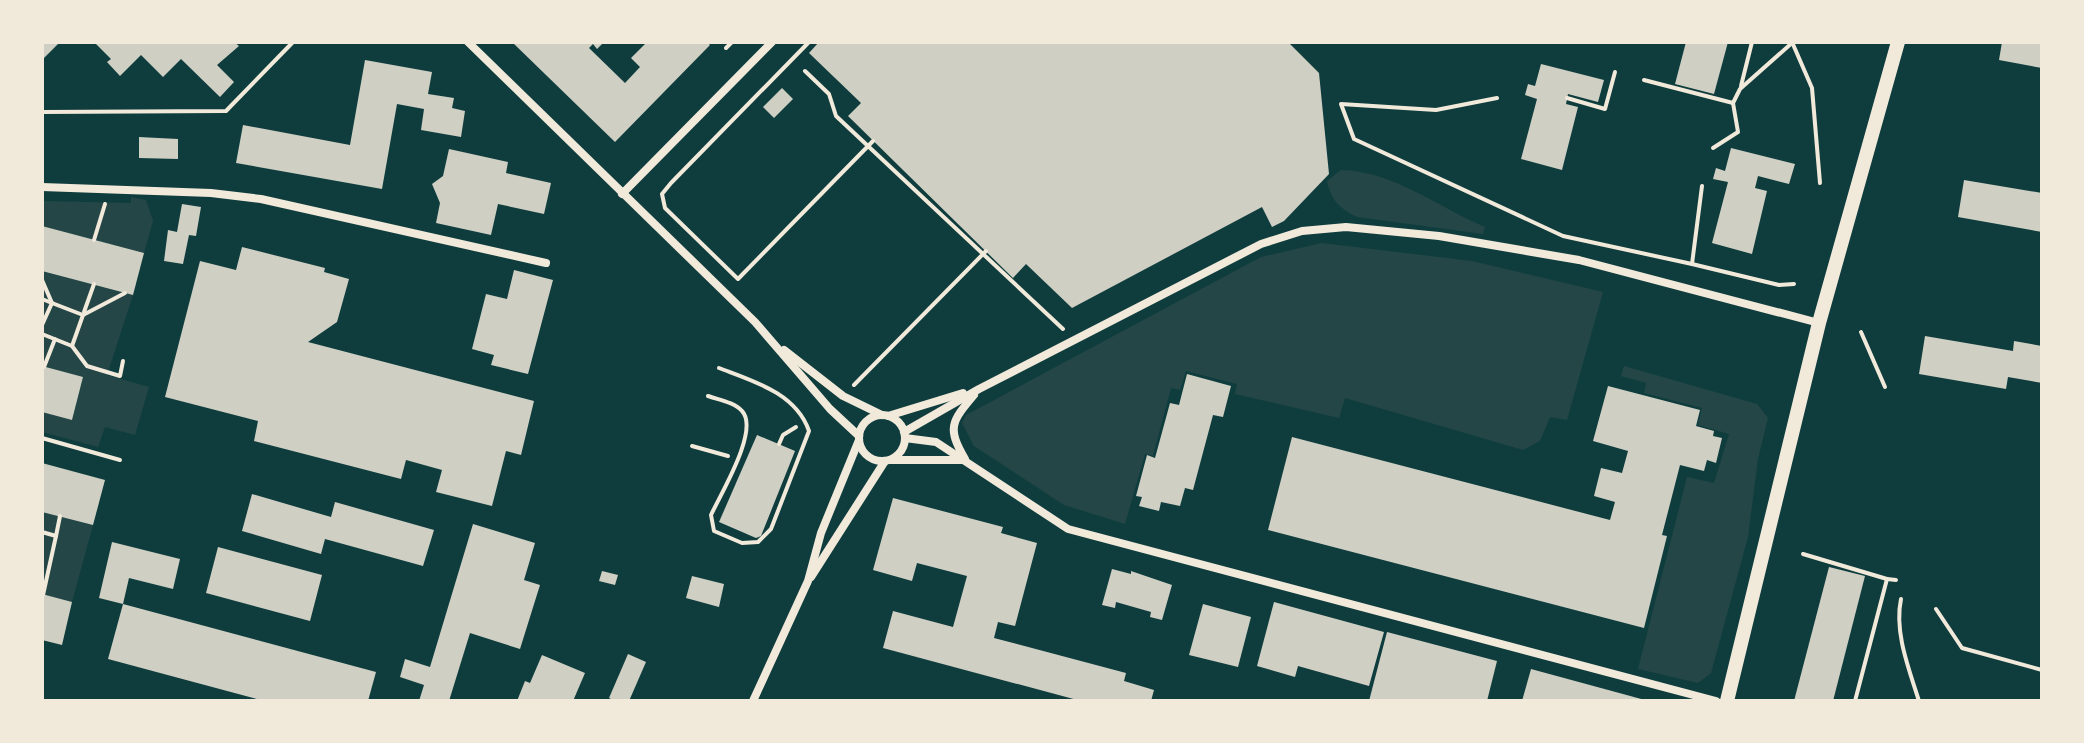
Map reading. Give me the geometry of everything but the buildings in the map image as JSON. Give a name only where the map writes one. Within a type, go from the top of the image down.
[{"type":"main road","points":[[1727,701],[1819,323],[1898,42]]},
{"type":"street","points":[[468,42],[778,345],[843,396],[886,416],[905,435],[936,442],[1068,529],[1716,701]]},
{"type":"street","points":[[622,194],[772,42]]},
{"type":"street","points":[[42,187],[261,199],[546,263]]},
{"type":"street","points":[[753,701],[808,581],[888,461],[902,450],[905,435],[979,389],[1261,244],[1302,231],[1346,227],[1439,236],[1579,260],[1819,323]]},
{"type":"street","points":[[778,345],[859,438],[870,458],[888,461],[933,457],[966,460]]},
{"type":"street","points":[[808,581],[821,533],[865,422],[979,389]]},
{"type":"street","points":[[966,460],[954,439],[953,424],[979,389]]},
{"type":"lane","points":[[708,396],[743,411],[747,421],[747,437],[711,515],[711,524],[714,531],[742,543],[758,542],[771,529],[809,431],[801,414],[784,397],[719,368]]},
{"type":"path","points":[[42,112],[226,111],[293,42]]},
{"type":"path","points":[[726,48],[732,42]]},
{"type":"path","points":[[809,42],[671,183],[662,194],[665,208],[738,279],[873,141]]},
{"type":"path","points":[[1713,148],[1738,132],[1733,103],[1740,89],[1752,42]]},
{"type":"path","points":[[1740,89],[1792,42],[1812,88],[1820,183]]},
{"type":"path","points":[[805,71],[829,94],[836,116],[1063,329]]},
{"type":"path","points":[[1567,98],[1605,109],[1615,72]]},
{"type":"path","points":[[1644,80],[1733,103]]},
{"type":"path","points":[[1497,98],[1436,110],[1341,104],[1354,139],[1563,236],[1779,285],[1794,284]]},
{"type":"path","points":[[1692,264],[1702,186]]},
{"type":"path","points":[[94,240],[109,189]]},
{"type":"path","points":[[854,385],[984,253]]},
{"type":"path","points":[[42,280],[52,303],[42,325]]},
{"type":"path","points":[[72,346],[94,284]]},
{"type":"path","points":[[42,299],[83,315],[125,293]]},
{"type":"path","points":[[1861,332],[1885,387]]},
{"type":"path","points":[[42,334],[72,346],[87,366],[120,376],[123,361]]},
{"type":"path","points":[[44,367],[55,339]]},
{"type":"path","points":[[42,438],[120,460]]},
{"type":"path","points":[[692,446],[737,460]]},
{"type":"path","points":[[43,595],[44,574],[60,516]]},
{"type":"path","points":[[42,532],[56,536]]},
{"type":"path","points":[[1803,554],[1896,580]]},
{"type":"path","points":[[1855,701],[1887,579]]},
{"type":"path","points":[[1901,599],[1898,613],[1919,701]]},
{"type":"path","points":[[1936,609],[1962,648],[2042,670]]},
{"type":"shaded area","points":[[1341,170],[1379,177],[1415,191],[1485,227],[1483,234],[1357,217],[1337,203],[1329,188],[1327,181]]},
{"type":"shaded area","points":[[131,197],[146,200],[153,221],[144,253],[42,226],[44,201],[131,203]]},
{"type":"shaded area","points":[[1322,243],[1472,261],[1603,292],[1567,420],[1550,417],[1540,441],[1523,450],[1345,398],[1339,418],[1235,394],[1237,384],[1186,371],[1180,390],[1171,388],[1153,456],[1145,454],[1125,524],[1064,505],[974,446],[962,423],[966,415],[1261,257]]},
{"type":"shaded area","points":[[42,271],[133,295],[107,375],[149,387],[135,435],[105,427],[98,447],[42,432],[42,412],[72,420],[83,378],[42,366]]},
{"type":"shaded area","points":[[1624,366],[1757,404],[1768,418],[1758,459],[1748,537],[1711,673],[1698,683],[1638,669],[1687,477],[1714,483],[1729,434],[1698,425],[1702,408],[1644,393],[1646,383],[1621,376]]},
{"type":"shaded area","points":[[42,512],[93,525],[72,602],[42,594]]}]
